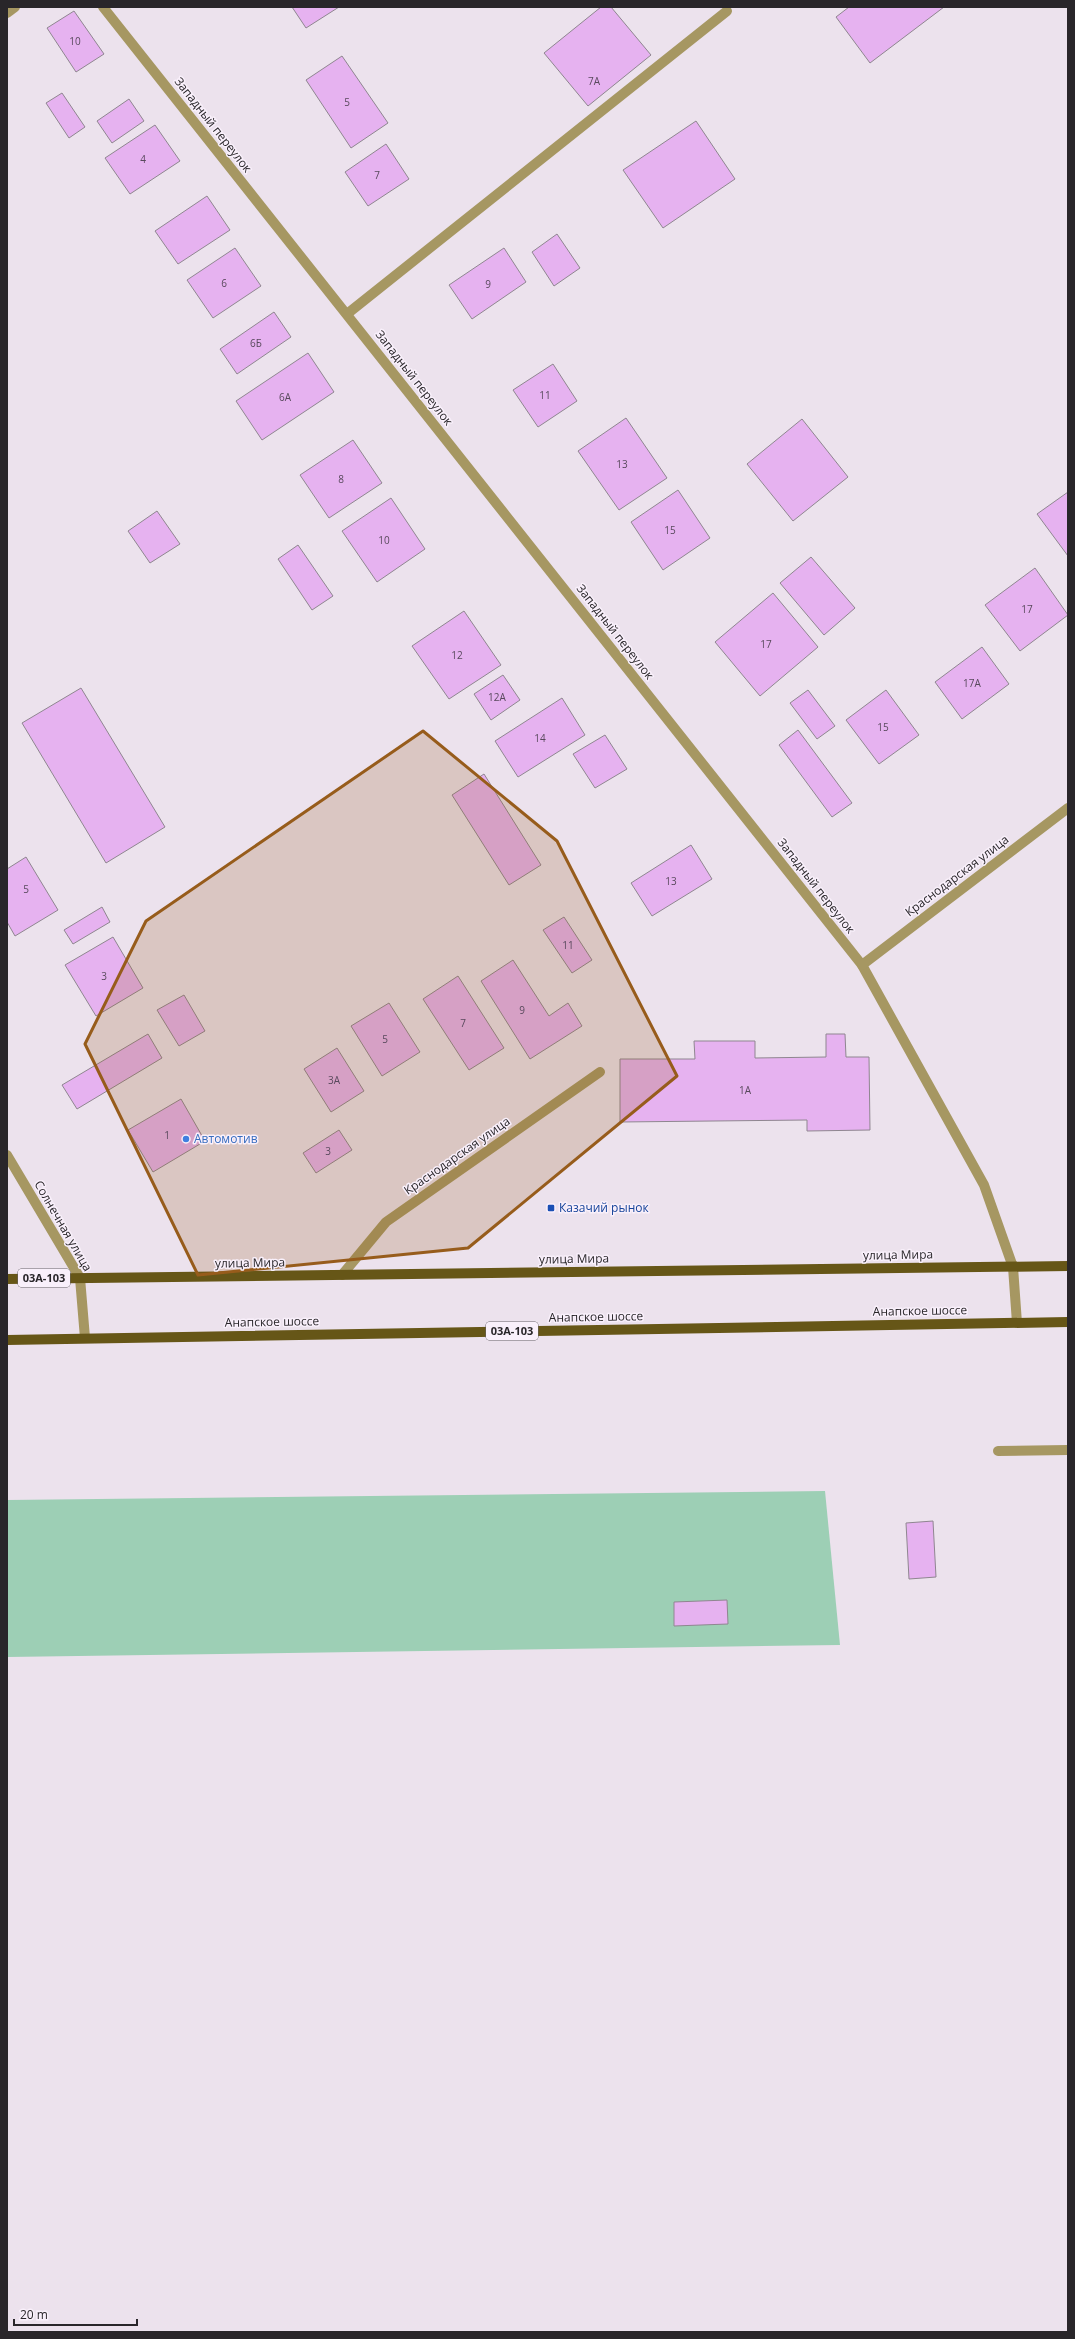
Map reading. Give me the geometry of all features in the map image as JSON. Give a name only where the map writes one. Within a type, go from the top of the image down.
[{"type":"main road","name":"улица Мира","points":[[80,1278],[1068,1266]]},
{"type":"main road","name":"03А-103","points":[[7,1278],[80,1278]]},
{"type":"main road","name":"03А-103","points":[[1017,1323],[1068,1322]]},
{"type":"main road","name":"Анапское шоссе","points":[[7,1340],[1017,1323]]},
{"type":"street","points":[[7,12],[15,7]]},
{"type":"street","name":"Западный переулок","points":[[103,7],[862,964],[984,1185],[1013,1267],[1017,1323]]},
{"type":"street","points":[[346,314],[727,11]]},
{"type":"street","name":"Краснодарская улица","points":[[862,964],[1068,808]]},
{"type":"street","name":"Краснодарская улица","points":[[342,1275],[386,1222],[600,1072]]},
{"type":"street","name":"Солнечная улица","points":[[7,1155],[80,1278],[85,1338]]},
{"type":"street","points":[[998,1451],[1068,1450]]},
{"type":"highlighted area","points":[[423,731],[557,841],[677,1076],[468,1248],[198,1275],[85,1044],[146,921]]},
{"type":"green space","points":[[825,1491],[840,1645],[7,1657],[7,1500]]},
{"type":"building","points":[[292,7],[339,7],[306,28]]},
{"type":"building","points":[[601,7],[611,7],[651,55],[588,106],[544,53]]},
{"type":"building","points":[[849,7],[944,7],[870,63],[836,17]]},
{"type":"building","points":[[74,11],[104,54],[76,72],[47,28]]},
{"type":"building","points":[[342,56],[388,123],[351,148],[306,80]]},
{"type":"building","points":[[62,93],[85,127],[69,138],[46,103]]},
{"type":"building","points":[[129,99],[144,121],[112,143],[97,121]]},
{"type":"building","points":[[696,121],[735,179],[663,228],[623,170]]},
{"type":"building","points":[[155,125],[180,161],[130,194],[105,158]]},
{"type":"building","points":[[386,144],[409,179],[368,206],[345,172]]},
{"type":"building","points":[[207,196],[230,230],[178,264],[155,231]]},
{"type":"building","points":[[557,234],[580,268],[554,286],[532,252]]},
{"type":"building","points":[[235,248],[261,286],[213,318],[187,280]]},
{"type":"building","points":[[504,248],[526,282],[472,319],[449,285]]},
{"type":"building","points":[[274,312],[291,337],[237,374],[220,349]]},
{"type":"building","points":[[308,353],[334,392],[262,440],[236,401]]},
{"type":"building","points":[[553,364],[577,401],[538,427],[513,390]]},
{"type":"building","points":[[626,418],[667,478],[619,510],[578,451]]},
{"type":"building","points":[[802,419],[848,477],[793,521],[747,464]]},
{"type":"building","points":[[353,440],[382,483],[329,518],[300,475]]},
{"type":"building","points":[[678,490],[710,538],[663,570],[631,522]]},
{"type":"building","points":[[1068,492],[1068,556],[1037,514]]},
{"type":"building","points":[[391,498],[425,549],[377,582],[342,531]]},
{"type":"building","points":[[157,511],[180,544],[150,563],[128,531]]},
{"type":"building","points":[[298,545],[333,596],[312,610],[278,559]]},
{"type":"building","points":[[811,557],[855,608],[824,635],[780,583]]},
{"type":"building","points":[[1035,568],[1068,615],[1020,651],[985,605]]},
{"type":"building","points":[[773,593],[818,647],[760,696],[715,642]]},
{"type":"building","points":[[464,611],[501,665],[449,699],[412,646]]},
{"type":"building","points":[[982,647],[1009,684],[962,719],[935,682]]},
{"type":"building","points":[[503,675],[520,700],[491,720],[474,694]]},
{"type":"building","points":[[81,688],[165,827],[106,863],[22,723]]},
{"type":"building","points":[[808,690],[835,726],[817,739],[790,703]]},
{"type":"building","points":[[886,690],[919,735],[879,764],[846,720]]},
{"type":"building","points":[[562,698],[585,735],[518,777],[495,741]]},
{"type":"building","points":[[798,730],[852,803],[832,817],[779,745]]},
{"type":"building","points":[[605,735],[627,769],[595,788],[573,754]]},
{"type":"building","points":[[484,774],[541,865],[509,885],[452,795]]},
{"type":"building","points":[[691,845],[712,879],[652,916],[631,883]]},
{"type":"building","points":[[26,857],[58,910],[15,936],[7,922],[7,869]]},
{"type":"building","points":[[102,907],[110,922],[73,944],[64,930]]},
{"type":"building","points":[[564,917],[592,960],[572,973],[543,930]]},
{"type":"building","points":[[113,937],[143,988],[96,1016],[65,965]]},
{"type":"building","points":[[513,960],[549,1016],[568,1003],[582,1026],[530,1059],[481,981]]},
{"type":"building","points":[[458,976],[504,1048],[469,1070],[423,999]]},
{"type":"building","points":[[184,995],[205,1031],[179,1046],[157,1010]]},
{"type":"building","points":[[389,1003],[420,1052],[382,1076],[351,1026]]},
{"type":"building","points":[[148,1034],[162,1058],[77,1109],[62,1085]]},
{"type":"building","points":[[826,1034],[845,1034],[846,1057],[869,1057],[870,1130],[807,1131],[807,1120],[620,1122],[620,1059],[695,1059],[694,1041],[755,1041],[755,1058],[826,1057]]},
{"type":"building","points":[[337,1048],[364,1091],[331,1112],[304,1069]]},
{"type":"building","points":[[181,1099],[205,1141],[153,1172],[128,1130]]},
{"type":"building","points":[[339,1130],[352,1150],[316,1173],[303,1153]]},
{"type":"building","points":[[933,1521],[936,1577],[909,1579],[906,1523]]},
{"type":"building","points":[[727,1600],[728,1624],[674,1626],[674,1602]]},
{"type":"place","name":"Автомотив","points":[[186,1139]]},
{"type":"place","name":"Казачий рынок","points":[[551,1208]]}]
